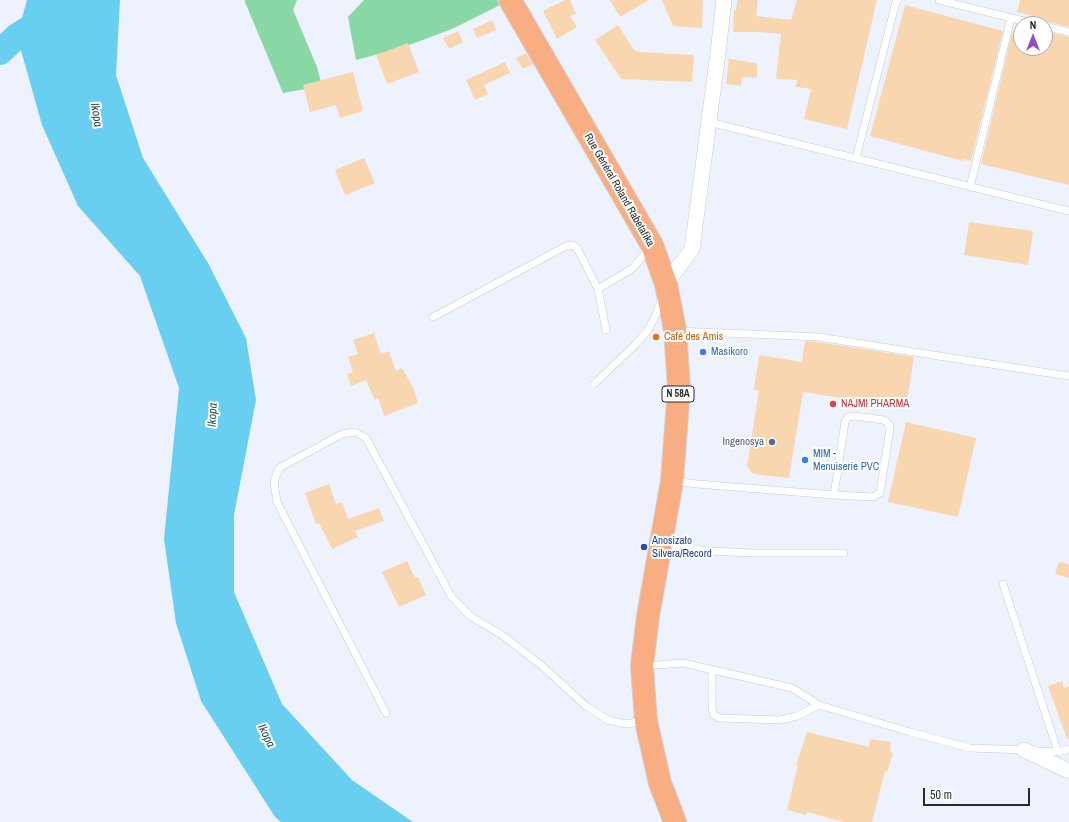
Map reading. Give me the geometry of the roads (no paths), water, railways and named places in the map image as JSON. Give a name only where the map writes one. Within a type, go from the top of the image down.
[{"type":"main road","name":"Rue Général Roland Rabetafika","points":[[510,0],[652,245],[666,284],[675,330],[678,388],[672,481],[648,616],[642,666],[646,720],[660,783],[675,822]]},
{"type":"street","points":[[666,284],[692,249],[710,122],[724,0]]},
{"type":"street","points":[[1024,750],[1069,771]]},
{"type":"lane","points":[[856,158],[896,2],[898,0]]},
{"type":"lane","points":[[939,0],[1011,18],[970,187]]},
{"type":"lane","points":[[1053,28],[1069,32]]},
{"type":"lane","points":[[710,122],[1069,211]]},
{"type":"lane","points":[[433,317],[566,246],[572,245],[577,248],[598,289],[606,330]]},
{"type":"lane","points":[[598,289],[633,268],[644,257],[652,245]]},
{"type":"lane","points":[[594,384],[636,344],[648,330],[656,315],[666,284]]},
{"type":"lane","points":[[675,330],[819,337],[958,360],[1069,376]]},
{"type":"lane","points":[[672,481],[834,495],[873,497],[880,493],[890,428],[888,423],[884,420],[855,416],[848,418],[845,422],[834,495]]},
{"type":"lane","points":[[386,713],[278,502],[274,482],[279,468],[342,434],[355,432],[366,438],[451,596],[470,616],[502,635],[541,665],[586,706],[608,720],[626,724],[646,720]]},
{"type":"lane","points":[[660,544],[708,551],[752,553],[844,553]]},
{"type":"lane","points":[[1003,584],[1058,752]]},
{"type":"lane","points":[[642,666],[682,664],[792,688],[819,706],[970,748],[1058,752],[1069,749]]},
{"type":"lane","points":[[712,670],[712,710],[714,715],[719,718],[780,720],[797,716],[819,706]]},
{"type":"water","name":"Ikopa","points":[[27,0],[120,0],[116,75],[143,158],[208,263],[246,338],[256,400],[234,515],[234,592],[282,704],[352,780],[413,822],[281,822],[275,817],[201,701],[176,623],[164,539],[179,388],[140,276],[78,206],[42,125],[17,36]]},
{"type":"waterway","points":[[0,52],[17,36],[75,0]]},
{"type":"place","name":"Café des Amis","points":[[656,337]]},
{"type":"place","name":"Masikoro","points":[[703,352]]},
{"type":"place","name":"NAJMI PHARMA","points":[[833,404]]},
{"type":"place","name":"Ingenosya","points":[[772,442]]},
{"type":"place","name":"MIM - Menuiserie PVC","points":[[805,460]]},
{"type":"place","name":"Anosizato Silvera/Record","points":[[644,547]]}]
